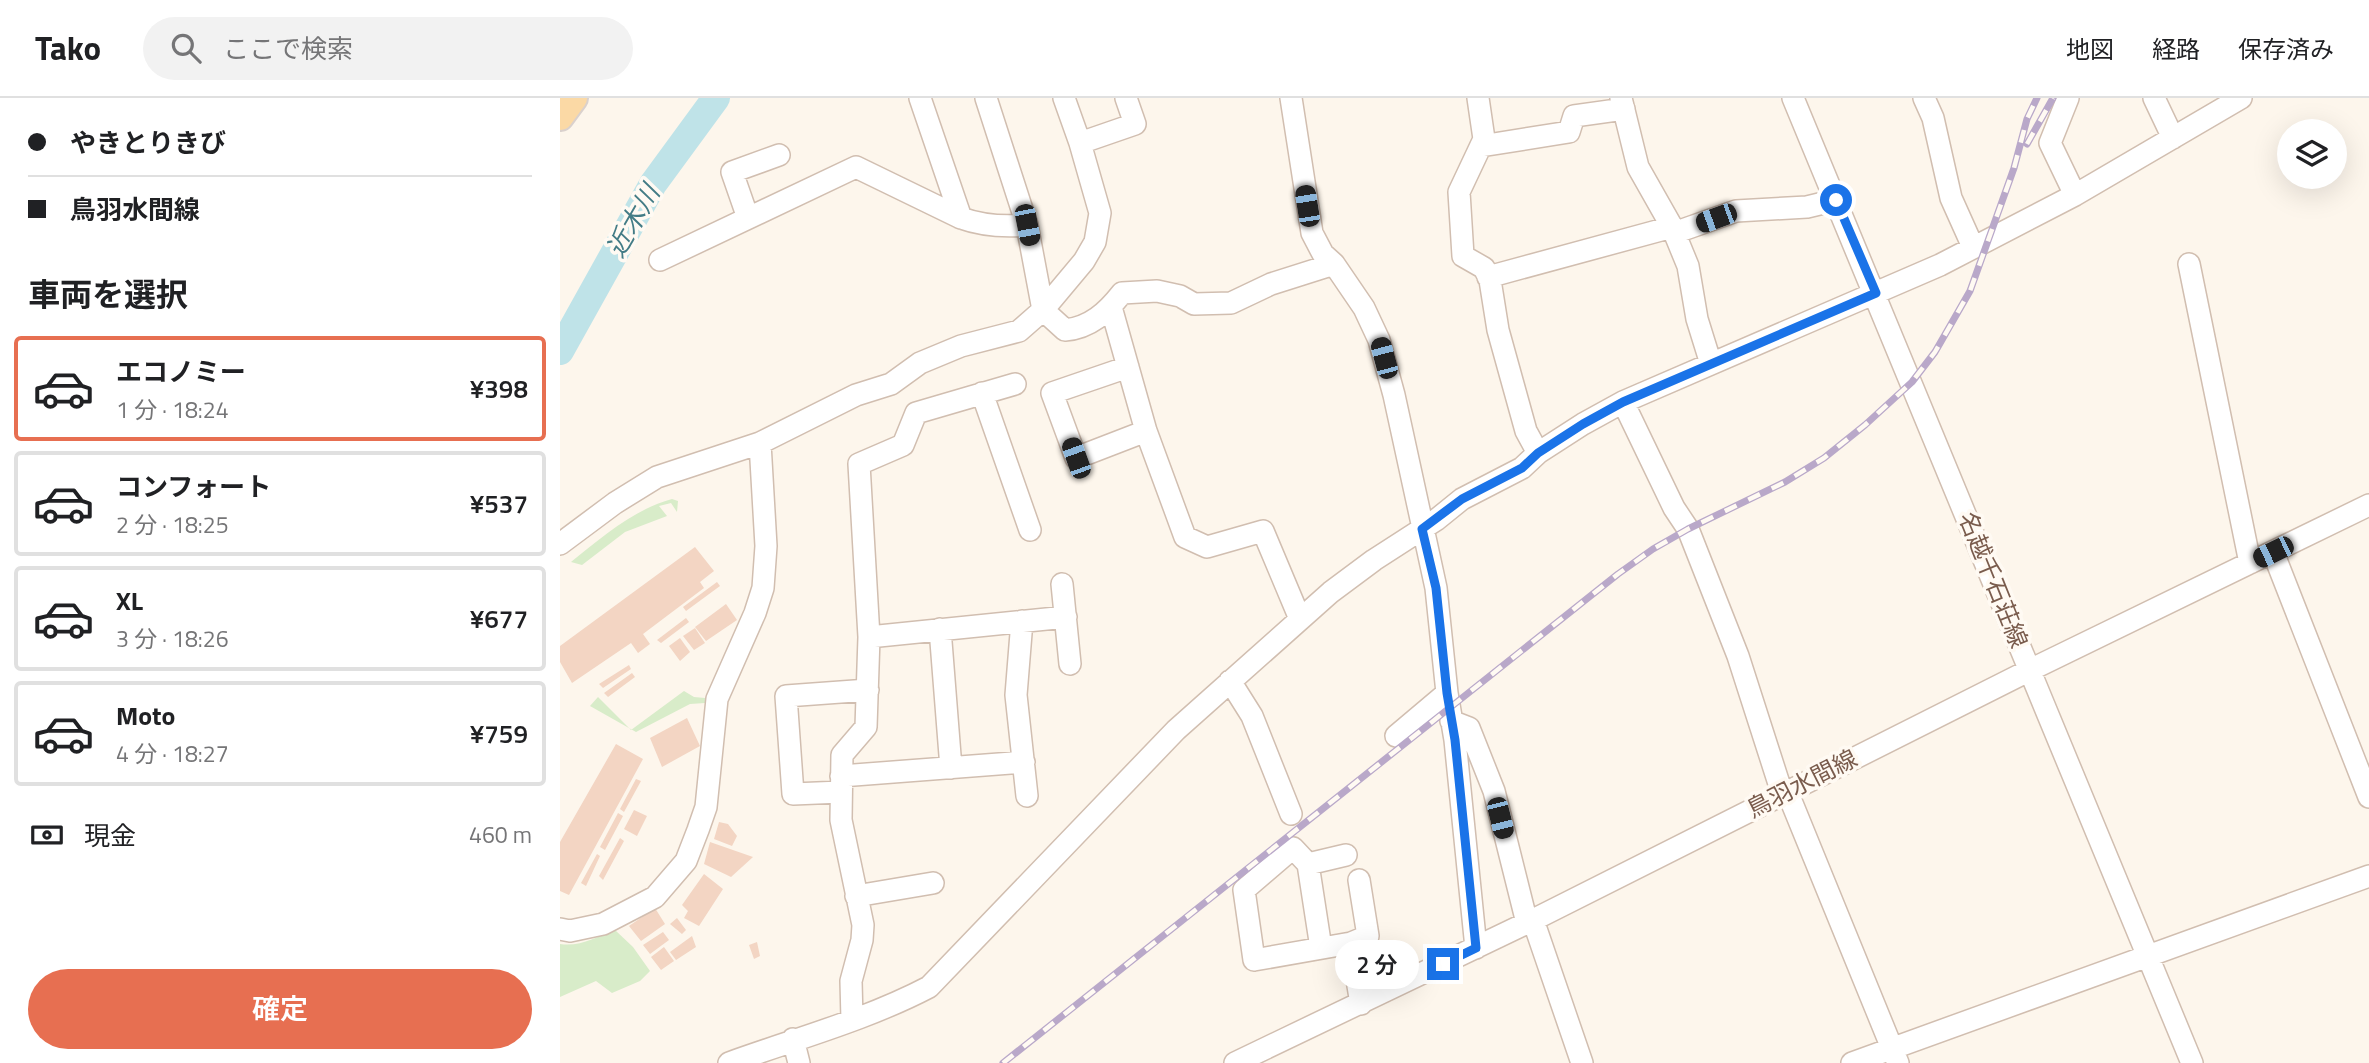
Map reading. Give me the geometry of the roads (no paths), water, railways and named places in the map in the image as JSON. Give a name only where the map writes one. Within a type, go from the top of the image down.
[{"type":"main road","points":[[560,117],[574,98]]},
{"type":"street","points":[[920,98],[961,218]]},
{"type":"street","points":[[986,98],[1027,225],[1044,310],[1065,330],[1088,325],[1111,307],[1122,293],[1157,291],[1180,296],[1194,304],[1231,303],[1271,284],[1334,264]]},
{"type":"street","points":[[560,544],[615,503],[657,477],[760,443],[856,396],[891,384],[920,363],[961,346],[1019,331],[1044,310],[1084,261],[1095,242],[1100,213],[1064,98]]},
{"type":"street","points":[[1080,144],[1135,124],[1126,98]]},
{"type":"street","points":[[1291,98],[1312,233],[1323,254],[1334,264],[1364,308],[1379,340],[1394,395],[1436,588],[1476,948]]},
{"type":"street","points":[[1478,98],[1484,139],[1459,192],[1463,256],[1484,268],[1488,277],[1498,330],[1526,431],[1538,453]]},
{"type":"street","name":"名越千石荘線","points":[[1793,98],[1876,293],[2192,1063]]},
{"type":"street","points":[[1924,98],[1933,118],[1951,198],[1973,247]]},
{"type":"street","points":[[2068,98],[2050,143],[2075,195]]},
{"type":"street","points":[[2154,98],[2173,138]]},
{"type":"street","points":[[729,1063],[852,1020],[906,999],[929,986],[1176,730],[1331,592],[1462,499],[1522,468],[1538,453],[1623,402],[1876,293],[1973,247],[2075,195],[2242,98]]},
{"type":"street","points":[[1481,146],[1569,132],[1574,116],[1623,103],[1638,167],[1673,230],[1688,266],[1697,319],[1711,364]]},
{"type":"street","points":[[748,218],[732,172],[779,155]]},
{"type":"street","points":[[660,260],[856,167],[979,225],[1027,225]]},
{"type":"street","points":[[1488,277],[1673,230],[1736,211],[1807,207],[1836,200]]},
{"type":"street","points":[[2189,264],[2250,564]]},
{"type":"street","points":[[1111,307],[1146,431],[1185,537],[1207,547],[1263,531],[1300,620]]},
{"type":"street","points":[[1128,367],[1052,393],[1076,458],[1146,431]]},
{"type":"street","points":[[852,1020],[851,981],[862,940],[863,925],[841,820],[841,784],[842,755],[866,727],[869,637],[859,464],[903,445],[916,413],[1015,384]]},
{"type":"street","points":[[982,393],[1030,530]]},
{"type":"street","points":[[1623,402],[1674,508],[1688,529],[1738,656],[1785,792],[1895,1055]]},
{"type":"street","points":[[560,929],[570,931],[603,924],[655,897],[686,861],[706,807],[717,699],[755,613],[763,588],[765,546],[760,443]]},
{"type":"street","name":"鳥羽水間線","points":[[1238,1062],[1530,922],[2030,670],[2369,505]]},
{"type":"street","points":[[2273,552],[2369,797]]},
{"type":"street","points":[[1062,584],[1070,664]]},
{"type":"street","points":[[869,637],[1066,617]]},
{"type":"street","points":[[1021,621],[1016,695],[1027,796]]},
{"type":"street","points":[[940,629],[951,768]]},
{"type":"street","points":[[1230,681],[1252,716],[1290,814]]},
{"type":"street","points":[[868,690],[786,696],[793,794],[951,768],[1024,762]]},
{"type":"street","points":[[1396,736],[1447,693]]},
{"type":"street","points":[[1451,721],[1469,728],[1494,791],[1530,922],[1582,1063]]},
{"type":"street","points":[[1321,948],[1308,863],[1293,848],[1244,890],[1254,960],[1351,943],[1367,936],[1359,880]]},
{"type":"street","points":[[1308,863],[1346,855]]},
{"type":"street","points":[[1852,1063],[1895,1055],[2148,956],[2369,876]]},
{"type":"street","points":[[856,896],[933,883]]},
{"type":"street","points":[[1351,943],[1361,1004]]},
{"type":"street","points":[[793,1040],[799,1063]]},
{"type":"waterway","name":"近木川","points":[[560,351],[653,184],[716,98]]},
{"type":"railway","points":[[1003,1063],[1618,574],[1653,549],[1688,529],[1785,482],[1824,458],[1912,382],[1935,352],[1970,291],[2014,168],[2027,119],[2037,98]]},
{"type":"railway","points":[[2027,144],[2053,98]]}]
